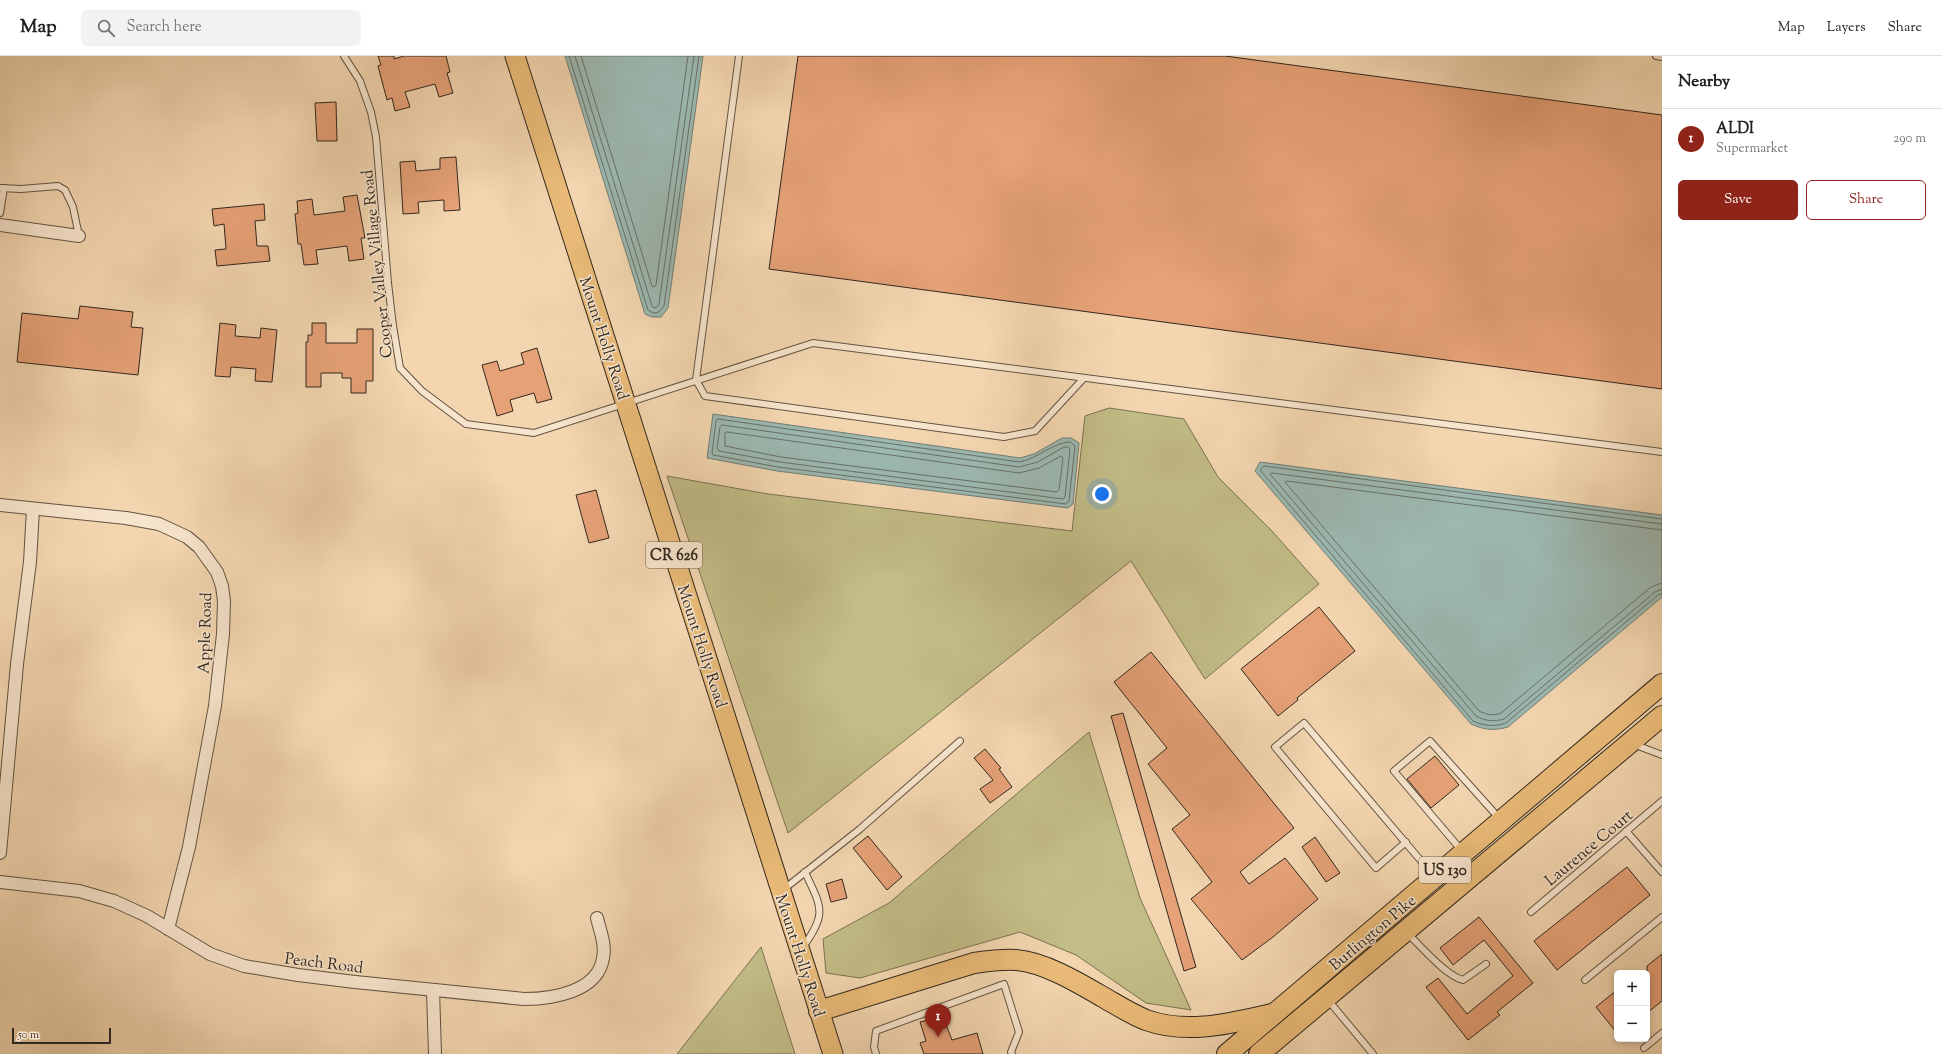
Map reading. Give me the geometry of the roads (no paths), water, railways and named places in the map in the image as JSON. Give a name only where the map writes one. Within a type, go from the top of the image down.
[{"type":"highway","name":"Burlington Pike","points":[[1227,1054],[1436,878],[1662,684]]},
{"type":"highway","name":"Burlington Pike","points":[[1259,1054],[1662,716]]},
{"type":"highway","points":[[819,1011],[974,963],[996,960],[1018,960],[1039,965],[1060,974],[1147,1020],[1172,1026],[1198,1028],[1276,1013]]},
{"type":"main road","name":"Mount Holly Road","points":[[515,56],[833,1054]]},
{"type":"street","points":[[0,225],[79,236]]},
{"type":"street","name":"Apple Road","points":[[0,506],[126,518],[159,524],[187,537],[199,547],[217,572],[222,586],[224,602],[223,634],[211,733],[183,875],[168,929]]},
{"type":"street","points":[[0,853],[17,664],[30,562],[33,509]]},
{"type":"street","name":"Peach Road","points":[[0,882],[79,891],[131,908],[210,954],[244,966],[298,975],[524,1000],[541,1000],[570,993],[582,987],[600,969],[604,958],[604,947],[597,918]]},
{"type":"street","points":[[433,990],[435,1054]]},
{"type":"lane","name":"Cooper Valley Village Road","points":[[344,56],[360,81],[371,112],[376,137],[388,283],[400,368],[422,391],[466,424],[534,433],[813,343],[1083,379],[1662,452]]},
{"type":"lane","points":[[739,56],[696,380],[706,396],[1004,437],[1035,431],[1083,379]]},
{"type":"lane","points":[[1656,56],[1662,57]]},
{"type":"lane","points":[[0,213],[2,188],[58,186],[65,190],[73,207],[79,236]]},
{"type":"lane","points":[[1406,842],[1376,868],[1275,746],[1304,723],[1406,842],[1436,878]]},
{"type":"lane","points":[[781,891],[860,829],[960,741]]},
{"type":"lane","points":[[1464,854],[1394,771],[1430,741],[1502,821]]},
{"type":"lane","points":[[1630,743],[1662,755]]},
{"type":"lane","name":"Laurence Court","points":[[1531,912],[1662,801]]},
{"type":"lane","points":[[1626,831],[1662,872]]},
{"type":"lane","points":[[800,951],[815,930],[821,915],[819,902],[805,872]]},
{"type":"lane","points":[[1584,980],[1662,916]]},
{"type":"lane","points":[[1405,931],[1446,970],[1459,979],[1463,980],[1486,964]]},
{"type":"lane","points":[[876,1054],[874,1046],[876,1031],[1004,984],[1019,1032],[1012,1054]]},
{"type":"lane","points":[[1326,998],[1373,1054]]},
{"type":"lane","points":[[1644,1048],[1662,1033]]},
{"type":"water","points":[[565,56],[703,56],[668,308],[661,317],[652,317],[645,314]]},
{"type":"water","points":[[713,414],[1020,458],[1034,454],[1062,438],[1071,438],[1079,443],[1073,504],[1068,508],[777,471],[707,458]]},
{"type":"water","points":[[1260,462],[1662,515],[1662,597],[1508,727],[1498,729],[1480,728],[1471,724],[1255,471]]},
{"type":"place","name":"ALDI","points":[[938,1037]]}]
